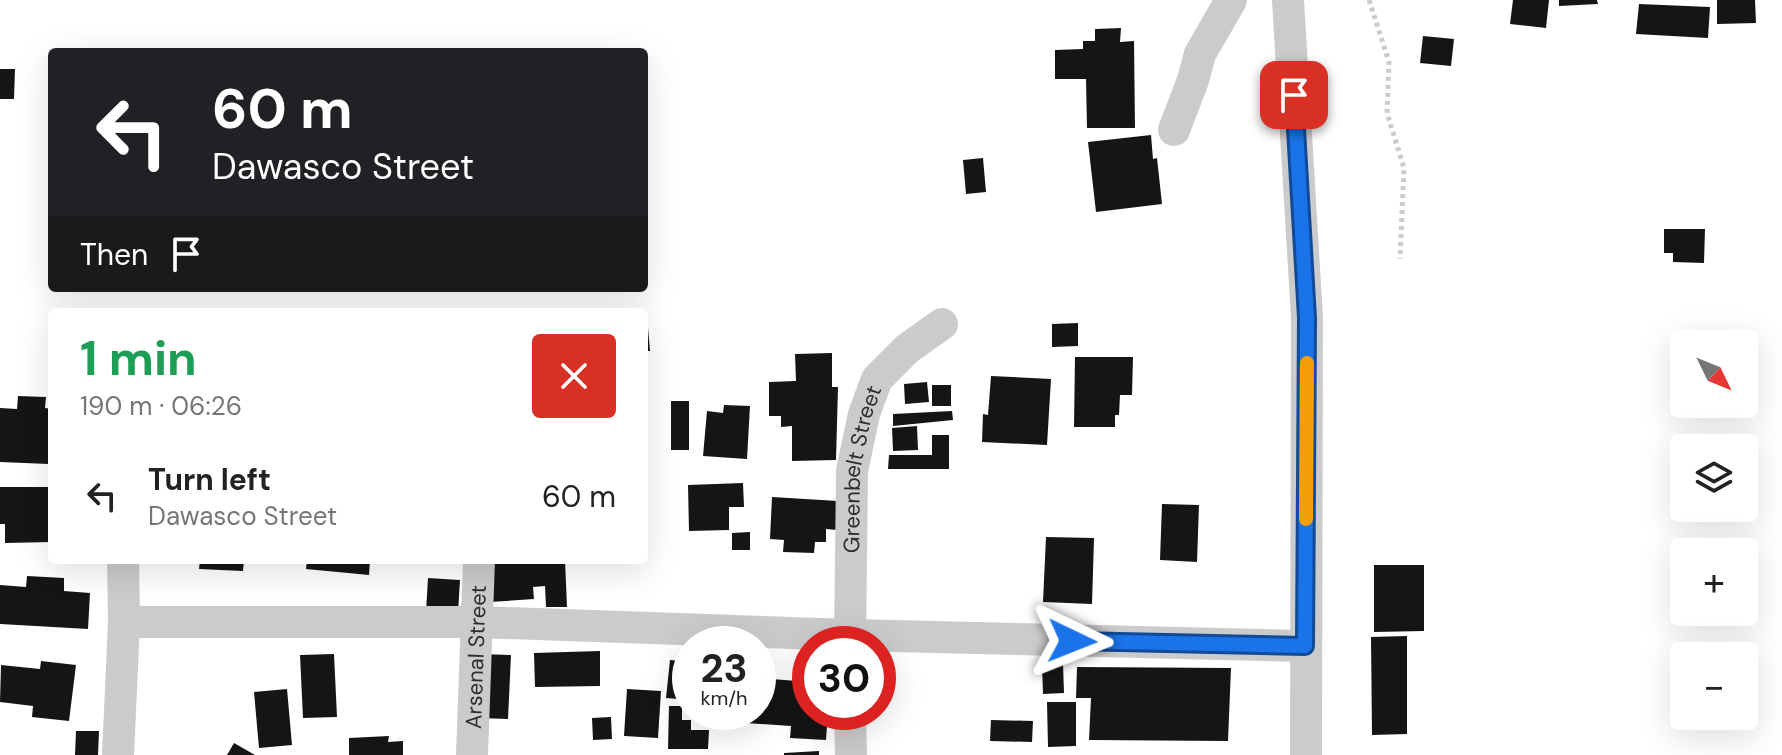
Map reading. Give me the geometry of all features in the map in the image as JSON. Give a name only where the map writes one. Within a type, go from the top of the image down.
[{"type":"street","points":[[1174,130],[1200,54],[1231,0]]},
{"type":"street","points":[[1288,0],[1307,318],[1306,755]]},
{"type":"street","name":"Greenbelt Street","points":[[850,626],[852,471],[864,414],[877,379],[907,349],[942,324]]},
{"type":"street","points":[[118,755],[124,622],[123,564]]},
{"type":"street","name":"Arsenal Street","points":[[472,755],[479,564]]},
{"type":"street","points":[[124,622],[476,622],[792,637]]},
{"type":"street","points":[[896,641],[1305,646]]},
{"type":"street","points":[[850,730],[851,755]]},
{"type":"path","points":[[1369,0],[1389,62],[1387,113],[1404,168],[1400,259]]},
{"type":"building","points":[[1513,0],[1549,0],[1546,28],[1510,24]]},
{"type":"building","points":[[1559,0],[1597,0],[1598,4],[1559,6]]},
{"type":"building","points":[[1717,0],[1755,0],[1756,23],[1717,24]]},
{"type":"building","points":[[1639,4],[1710,7],[1708,38],[1636,34]]},
{"type":"building","points":[[1121,28],[1120,42],[1134,41],[1135,128],[1087,128],[1086,79],[1055,79],[1055,50],[1083,49],[1083,41],[1095,41],[1095,29]]},
{"type":"building","points":[[1423,36],[1454,39],[1451,66],[1420,63]]},
{"type":"building","points":[[0,69],[15,69],[14,99],[0,99]]},
{"type":"building","points":[[1151,135],[1162,204],[1096,212],[1088,142]]},
{"type":"building","points":[[983,158],[986,192],[966,194],[963,160]]},
{"type":"building","points":[[1664,229],[1705,229],[1704,263],[1673,262],[1673,253],[1664,253]]},
{"type":"building","points":[[1078,323],[1078,346],[1052,347],[1052,324]]},
{"type":"building","points":[[832,353],[832,387],[838,387],[836,460],[792,461],[792,426],[781,427],[781,416],[769,416],[769,382],[796,381],[795,354]]},
{"type":"building","points":[[1075,357],[1133,357],[1132,395],[1120,395],[1115,427],[1074,427]]},
{"type":"building","points":[[991,376],[1051,379],[1047,445],[982,442],[983,414],[988,415]]},
{"type":"building","points":[[927,382],[929,402],[905,404],[904,384]]},
{"type":"building","points":[[932,385],[951,385],[951,406],[932,406]]},
{"type":"building","points":[[18,396],[46,397],[48,464],[0,462],[0,408],[17,409]]},
{"type":"building","points":[[671,401],[689,401],[689,450],[671,450]]},
{"type":"building","points":[[724,405],[750,406],[747,459],[703,456],[707,411],[723,413]]},
{"type":"building","points":[[952,411],[953,420],[893,426],[893,414]]},
{"type":"building","points":[[917,426],[918,450],[893,451],[892,428]]},
{"type":"building","points":[[932,435],[949,435],[949,469],[888,469],[889,455],[932,455]]},
{"type":"building","points":[[743,483],[744,507],[729,507],[729,530],[689,531],[688,485]]},
{"type":"building","points":[[0,487],[48,487],[48,542],[5,543],[5,524],[0,524]]},
{"type":"building","points":[[772,497],[838,501],[837,530],[826,529],[826,542],[815,542],[814,553],[783,552],[784,540],[770,539]]},
{"type":"building","points":[[1162,504],[1199,505],[1197,562],[1160,560]]},
{"type":"building","points":[[750,532],[750,550],[732,550],[732,533]]},
{"type":"building","points":[[1046,537],[1094,538],[1092,604],[1043,602]]},
{"type":"building","points":[[200,564],[244,564],[243,571],[199,569]]},
{"type":"building","points":[[307,564],[370,564],[369,575],[306,569]]},
{"type":"building","points":[[488,564],[565,564],[567,607],[546,607],[545,586],[533,587],[534,599],[490,602]]},
{"type":"building","points":[[1374,565],[1424,565],[1424,631],[1374,632]]},
{"type":"building","points":[[27,576],[64,578],[64,591],[90,593],[88,629],[0,624],[0,585],[26,587]]},
{"type":"building","points":[[428,578],[460,580],[458,613],[426,612]]},
{"type":"building","points":[[1407,636],[1407,734],[1372,735],[1371,637]]},
{"type":"building","points":[[600,651],[600,686],[535,687],[534,653]]},
{"type":"building","points":[[334,654],[337,717],[303,718],[300,655]]},
{"type":"building","points":[[481,654],[511,655],[508,719],[479,718]]},
{"type":"building","points":[[670,660],[672,660],[672,698],[666,698]]},
{"type":"building","points":[[41,661],[76,665],[69,721],[32,717],[33,706],[0,702],[1,665],[40,669]]},
{"type":"building","points":[[1042,664],[1063,664],[1064,693],[1043,694]]},
{"type":"building","points":[[1077,667],[1231,668],[1228,741],[1089,740],[1091,698],[1076,698]]},
{"type":"building","points":[[776,679],[792,681],[792,730],[827,730],[826,740],[790,738],[791,726],[776,725]]},
{"type":"building","points":[[287,689],[292,745],[259,748],[254,692]]},
{"type":"building","points":[[627,689],[661,691],[658,738],[624,736]]},
{"type":"building","points":[[1047,702],[1076,702],[1076,746],[1048,747]]},
{"type":"building","points":[[669,706],[672,706],[672,730],[709,730],[708,749],[668,749]]},
{"type":"building","points":[[611,717],[612,739],[593,740],[592,718]]},
{"type":"building","points":[[991,720],[1033,721],[1032,742],[990,741]]},
{"type":"building","points":[[76,731],[99,731],[98,755],[75,755]]},
{"type":"building","points":[[389,736],[388,742],[403,741],[403,755],[349,755],[349,738]]},
{"type":"building","points":[[234,743],[255,755],[227,755]]},
{"type":"building","points":[[819,751],[819,755],[784,755],[784,753]]},
{"type":"slow traffic","points":[[1306,519],[1307,363]]},
{"type":"route","points":[[1072,641],[1305,646],[1307,318],[1294,95]]}]
